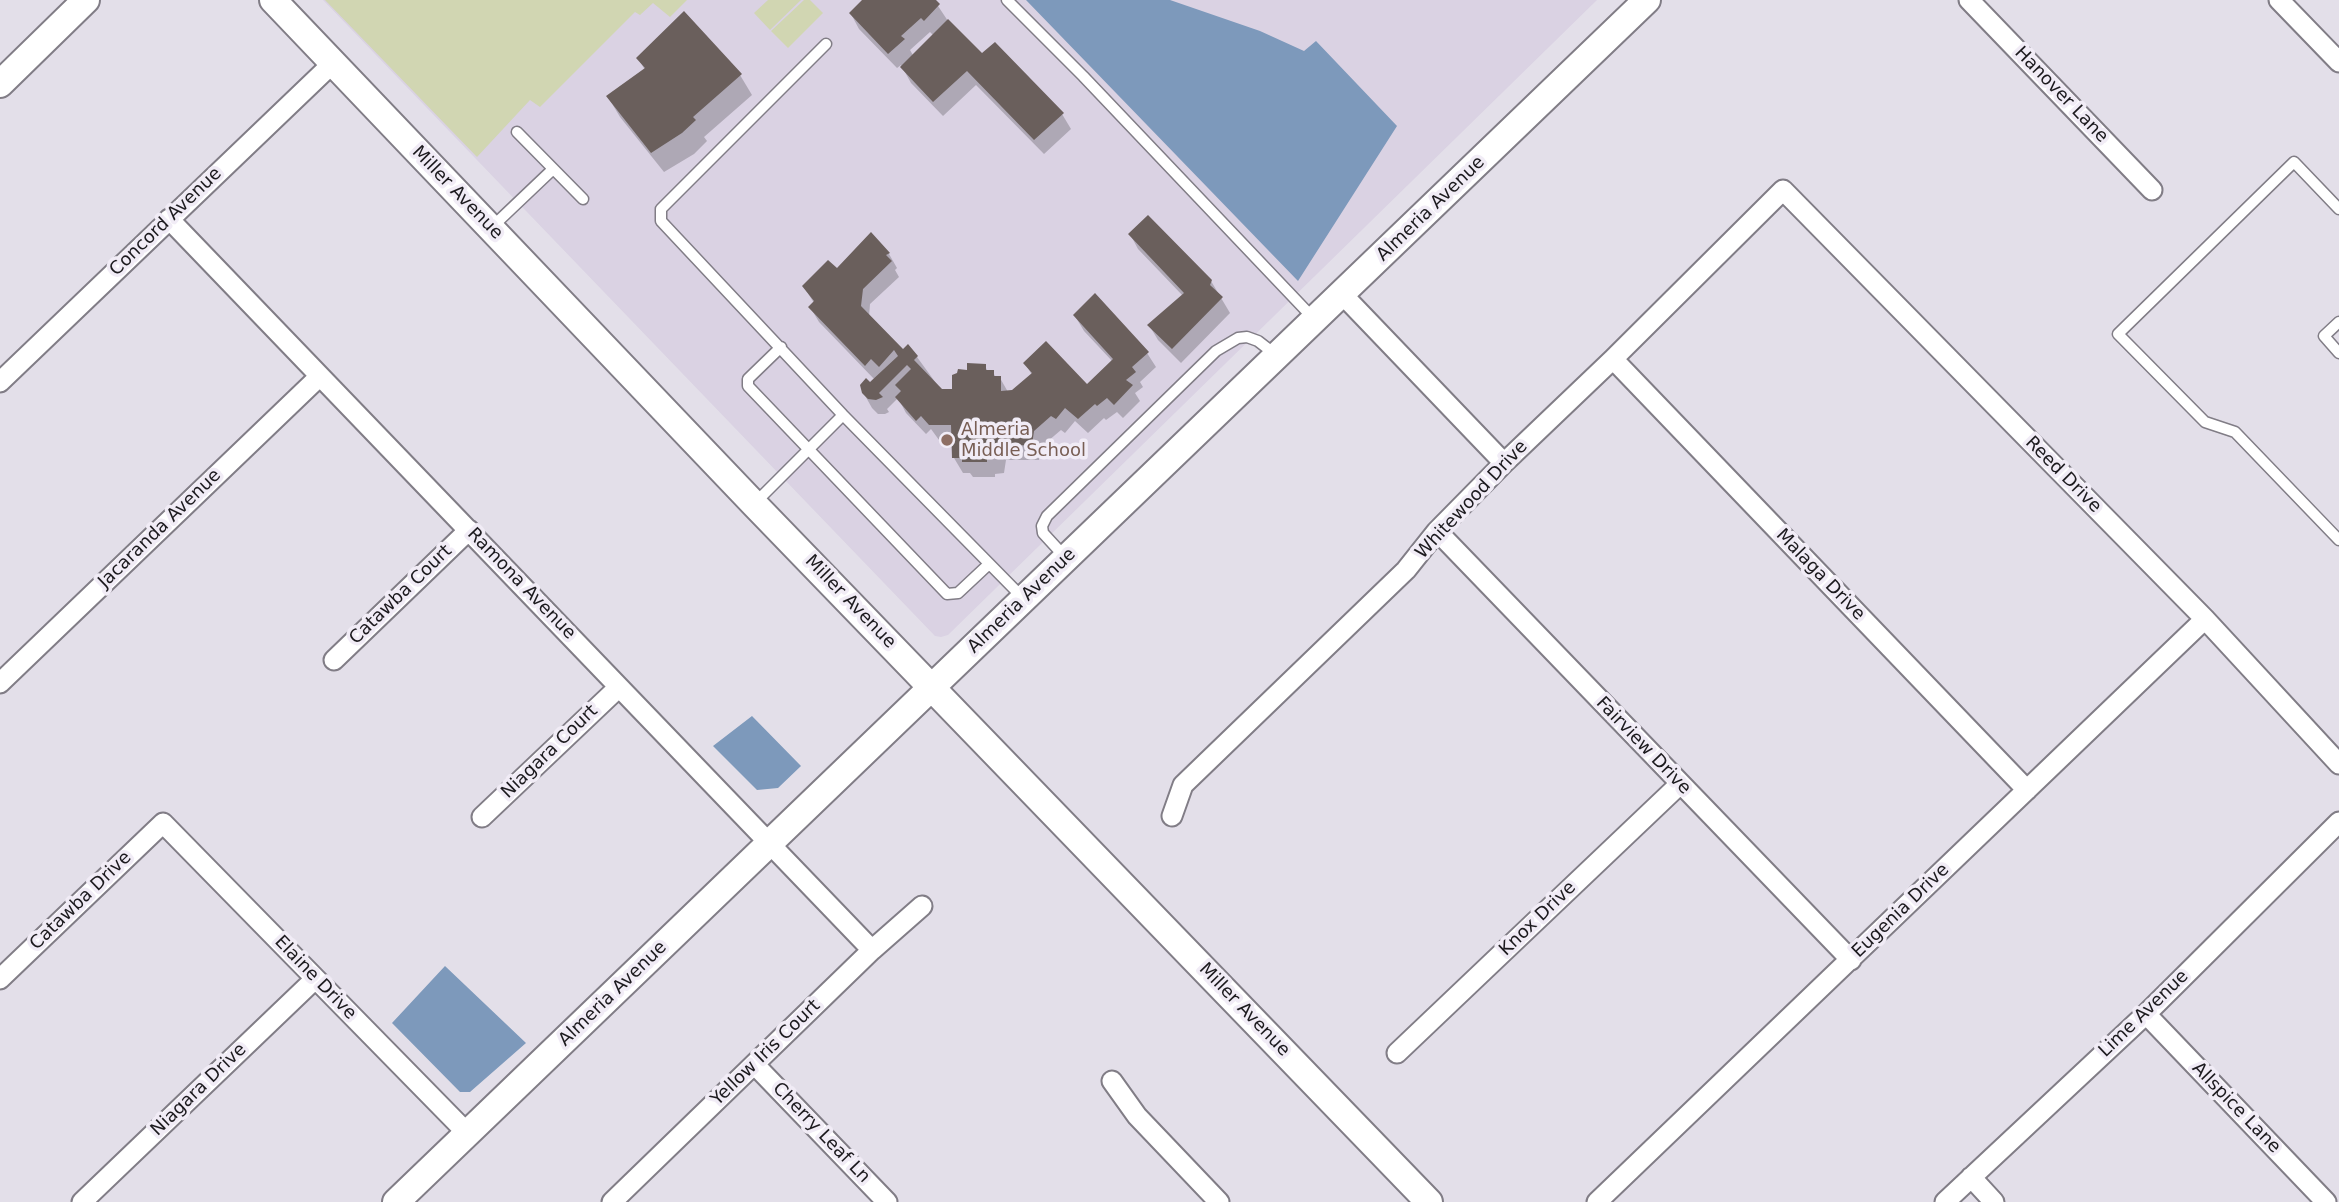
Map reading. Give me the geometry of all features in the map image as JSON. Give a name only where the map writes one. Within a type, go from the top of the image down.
[{"type":"street","points":[[4,73],[86,0]]},
{"type":"street","name":"Miller Avenue","points":[[273,0],[490,229],[1429,1202]]},
{"type":"street","name":"Almeria Avenue","points":[[396,1202],[1647,0]]},
{"type":"street","name":"Hanover Lane","points":[[1969,0],[2152,190]]},
{"type":"street","points":[[2279,0],[2339,62]]},
{"type":"street","name":"Concord Avenue","points":[[0,382],[333,63]]},
{"type":"street","name":"Whitewood Drive","points":[[1172,816],[1183,785],[1406,570],[1437,531],[1504,463],[1783,190]]},
{"type":"street","name":"Reed Drive","points":[[1783,190],[2204,619],[2339,764]]},
{"type":"street","name":"Ramona Avenue","points":[[169,219],[872,950]]},
{"type":"street","points":[[1342,294],[1504,463]]},
{"type":"street","name":"Malaga Drive","points":[[1613,359],[2027,790]]},
{"type":"street","name":"Jacaranda Avenue","points":[[0,683],[320,376]]},
{"type":"street","name":"Catawba Court","points":[[334,660],[469,530]]},
{"type":"street","name":"Fairview Drive","points":[[1437,531],[1851,960]]},
{"type":"street","name":"Eugenia Drive","points":[[1597,1202],[2204,619]]},
{"type":"street","name":"Niagara Court","points":[[482,817],[619,687]]},
{"type":"street","name":"Knox Drive","points":[[1397,1054],[1680,784]]},
{"type":"street","name":"Lime Avenue","points":[[1945,1202],[2146,1014],[2339,822]]},
{"type":"street","name":"Elaine Drive","points":[[163,823],[468,1133]]},
{"type":"street","name":"Catawba Drive","points":[[0,979],[163,823]]},
{"type":"street","name":"Yellow Iris Court","points":[[612,1202],[872,950],[922,906]]},
{"type":"street","name":"Niagara Drive","points":[[82,1202],[315,979]]},
{"type":"street","name":"Allspice Lane","points":[[2146,1014],[2326,1202]]},
{"type":"street","name":"Cherry Leaf Ln","points":[[755,1065],[887,1202]]},
{"type":"street","points":[[1112,1081],[1137,1116],[1219,1202]]},
{"type":"street","points":[[1970,1177],[1994,1202]]},
{"type":"lane","points":[[1007,0],[1315,320]]},
{"type":"lane","points":[[826,44],[661,209],[662,221],[843,415],[1023,598]]},
{"type":"lane","points":[[517,132],[583,200]]},
{"type":"lane","points":[[2339,209],[2294,162],[2118,334],[2205,422],[2235,432],[2339,540]]},
{"type":"lane","points":[[490,229],[554,169]]},
{"type":"lane","points":[[2339,322],[2324,336],[2339,353]]},
{"type":"lane","points":[[1067,559],[1043,533],[1042,526],[1047,516],[1216,352],[1238,338],[1247,337],[1258,341],[1276,355]]},
{"type":"lane","points":[[781,347],[748,379],[748,386],[808,449],[947,594],[958,593],[989,564]]},
{"type":"lane","points":[[754,503],[843,415]]},
{"type":"shaded area","name":"Almeria Middle School","points":[[323,0],[1597,0],[948,635],[941,637],[935,636]]},
{"type":"green space","points":[[325,0],[687,0],[670,17],[653,3],[640,15],[635,12],[540,107],[530,100],[477,157]]},
{"type":"green space","points":[[768,0],[801,0],[770,30],[754,13]]},
{"type":"green space","points":[[804,0],[810,0],[823,13],[788,48],[771,31]]},
{"type":"water","points":[[1026,0],[1170,0],[1260,31],[1304,51],[1316,41],[1397,126],[1298,281]]},
{"type":"water","points":[[752,716],[801,766],[778,788],[757,790],[713,746]]},
{"type":"water","points":[[445,966],[526,1043],[470,1092],[460,1092],[392,1023]]},
{"type":"building","points":[[862,0],[936,0],[940,4],[924,21],[921,18],[901,36],[905,39],[888,54],[849,13]]},
{"type":"building","points":[[684,11],[742,74],[693,117],[696,120],[682,133],[651,153],[606,96],[645,68],[636,58]]},
{"type":"building","points":[[948,19],[982,53],[995,42],[1064,113],[1034,140],[967,71],[933,102],[900,67]]},
{"type":"building","points":[[1148,215],[1212,280],[1210,285],[1223,297],[1172,349],[1147,325],[1184,293],[1128,234]]},
{"type":"building","points":[[871,232],[890,253],[886,255],[892,261],[863,289],[861,306],[903,349],[908,344],[918,356],[914,360],[942,389],[952,389],[952,375],[957,373],[958,369],[967,370],[967,363],[986,364],[986,370],[994,370],[994,376],[1001,376],[1001,391],[1012,390],[1032,373],[1023,363],[1046,341],[1087,384],[1113,359],[1073,315],[1095,293],[1149,352],[1132,367],[1136,372],[1126,380],[1133,385],[1114,405],[1107,398],[1097,406],[1095,404],[1078,419],[1065,408],[1056,419],[1051,416],[1034,431],[1032,445],[998,446],[996,458],[987,459],[987,462],[962,462],[962,458],[952,458],[951,425],[929,425],[921,416],[916,421],[895,397],[901,391],[895,385],[911,369],[907,365],[879,393],[883,397],[868,399],[862,393],[860,385],[866,378],[870,382],[898,356],[894,350],[879,367],[871,359],[865,366],[808,307],[814,301],[802,286],[828,260],[837,268]]},
{"type":"place","name":"Almeria Middle School","points":[[947,440]]}]
